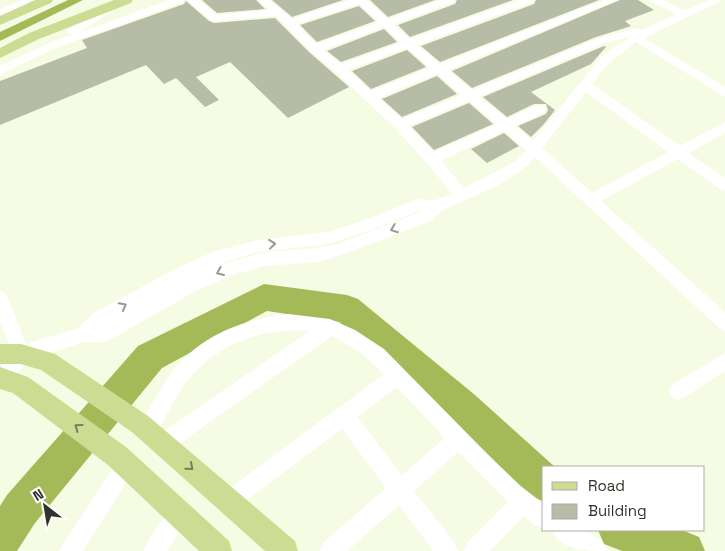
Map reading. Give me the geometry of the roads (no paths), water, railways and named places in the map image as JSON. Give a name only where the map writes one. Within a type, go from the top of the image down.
[{"type":"main road","points":[[0,20],[46,0]]},
{"type":"main road","points":[[0,54],[34,36],[121,2]]},
{"type":"main road","points":[[10,354],[47,361],[150,433],[286,551]]},
{"type":"main road","points":[[8,380],[122,461],[220,551]]},
{"type":"street","points":[[0,13],[32,0]]},
{"type":"street","points":[[0,70],[49,47],[179,0]]},
{"type":"street","points":[[192,0],[214,18],[277,13]]},
{"type":"street","points":[[290,24],[361,0],[410,45],[534,149],[725,323]]},
{"type":"street","points":[[314,49],[450,0]]},
{"type":"street","points":[[340,69],[529,0]]},
{"type":"street","points":[[369,97],[613,0]]},
{"type":"street","points":[[653,0],[686,15]]},
{"type":"street","points":[[10,354],[84,334],[104,334],[188,287],[225,270],[265,259],[317,255],[339,250],[426,217],[436,206],[462,196],[521,165],[613,52],[637,38],[718,0]]},
{"type":"street","points":[[268,1],[277,13],[314,49],[340,69],[400,125],[432,159],[462,196]]},
{"type":"street","points":[[0,70],[70,33],[121,2]]},
{"type":"street","points":[[400,125],[601,41],[635,31],[659,28]]},
{"type":"street","points":[[637,38],[725,93]]},
{"type":"street","points":[[586,86],[680,151],[725,185]]},
{"type":"street","points":[[432,159],[540,109]]},
{"type":"street","points":[[591,200],[725,127]]},
{"type":"street","points":[[0,298],[10,354],[8,380]]},
{"type":"street","points":[[150,433],[181,375],[198,358],[217,344],[239,333],[265,324],[287,322],[313,323],[330,327],[360,342],[398,375],[522,502],[542,517]]},
{"type":"street","points":[[150,433],[330,327]]},
{"type":"street","points":[[678,391],[722,367]]},
{"type":"street","points":[[228,501],[398,375]]},
{"type":"street","points":[[344,416],[447,551]]},
{"type":"street","points":[[331,551],[459,438]]},
{"type":"street","points":[[70,551],[122,461]]},
{"type":"street","points":[[475,551],[522,502]]},
{"type":"street","points":[[154,551],[180,515]]},
{"type":"street","points":[[564,531],[597,551]]},
{"type":"waterway","points":[[0,37],[77,0]]},
{"type":"waterway","points":[[0,542],[21,509],[150,357],[264,297],[347,309],[463,407],[542,481]]},
{"type":"waterway","points":[[621,531],[685,551]]}]
